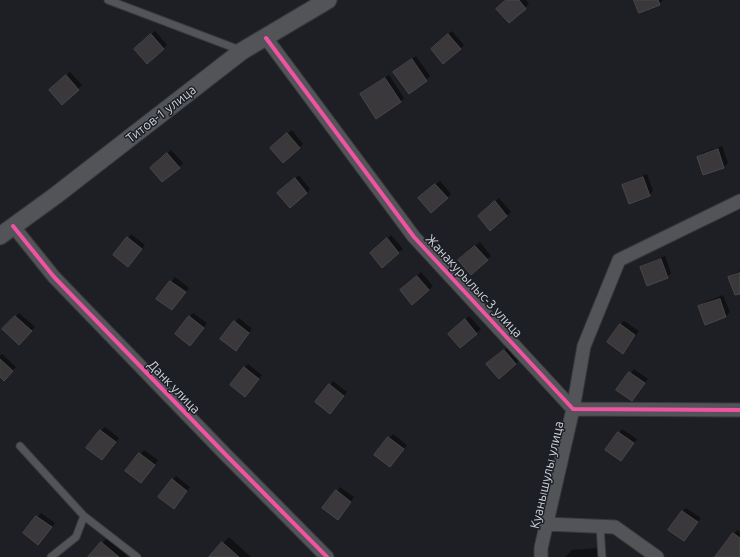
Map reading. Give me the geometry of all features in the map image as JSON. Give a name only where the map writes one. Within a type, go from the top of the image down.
[{"type":"street","name":"Титов-1 улица","points":[[7,231],[55,196],[242,51],[328,0]]},
{"type":"street","name":"Жанакурылыс-3 улица","points":[[266,38],[414,236],[573,409]]},
{"type":"street","name":"Куанышулы улица","points":[[541,557],[541,548],[546,524],[573,409],[584,346],[619,260],[740,201]]},
{"type":"street","name":"Данк улица","points":[[7,231],[54,277],[327,557]]},
{"type":"street","points":[[573,409],[740,410]]},
{"type":"street","points":[[546,524],[615,527],[657,557]]},
{"type":"lane","points":[[108,0],[242,51]]},
{"type":"lane","points":[[20,446],[84,516],[137,557]]},
{"type":"lane","points":[[51,557],[76,537],[84,516]]},
{"type":"lane","points":[[600,526],[602,557]]},
{"type":"building","points":[[506,0],[519,0],[526,9],[509,23],[496,9]]},
{"type":"building","points":[[634,0],[658,0],[660,5],[639,13]]},
{"type":"building","points":[[151,34],[164,49],[147,64],[134,49]]},
{"type":"building","points":[[448,34],[461,49],[443,64],[431,49]]},
{"type":"building","points":[[412,59],[427,81],[409,94],[393,72]]},
{"type":"building","points":[[66,75],[79,90],[62,105],[49,90]]},
{"type":"building","points":[[385,78],[401,102],[376,119],[360,94]]},
{"type":"building","points":[[287,133],[300,148],[283,163],[270,148]]},
{"type":"building","points":[[718,149],[724,168],[703,175],[697,157]]},
{"type":"building","points":[[167,153],[180,168],[162,182],[150,168]]},
{"type":"building","points":[[643,177],[650,196],[629,204],[622,185]]},
{"type":"building","points":[[295,178],[307,193],[290,208],[277,193]]},
{"type":"building","points":[[435,184],[448,198],[431,213],[418,198]]},
{"type":"building","points":[[495,201],[507,216],[490,231],[478,216]]},
{"type":"building","points":[[127,237],[142,249],[128,267],[113,255]]},
{"type":"building","points":[[387,238],[399,253],[382,268],[370,253]]},
{"type":"building","points":[[475,246],[488,260],[471,275],[458,260]]},
{"type":"building","points":[[661,259],[668,278],[647,286],[640,267]]},
{"type":"building","points":[[740,273],[740,294],[735,295],[728,277]]},
{"type":"building","points":[[417,276],[429,290],[412,305],[400,290]]},
{"type":"building","points":[[170,281],[186,292],[172,310],[156,299]]},
{"type":"building","points":[[720,299],[726,317],[705,325],[698,306]]},
{"type":"building","points":[[15,316],[32,331],[19,345],[2,329]]},
{"type":"building","points":[[189,316],[204,328],[190,346],[175,334]]},
{"type":"building","points":[[465,319],[477,334],[460,348],[448,334]]},
{"type":"building","points":[[234,321],[249,333],[236,351],[220,339]]},
{"type":"building","points":[[620,324],[635,335],[623,354],[607,342]]},
{"type":"building","points":[[504,350],[516,364],[499,379],[486,364]]},
{"type":"building","points":[[0,359],[13,371],[4,381],[0,377]]},
{"type":"building","points":[[244,367],[259,379],[245,397],[230,385]]},
{"type":"building","points":[[629,372],[645,383],[632,401],[616,390]]},
{"type":"building","points":[[329,384],[344,396],[330,414],[315,402]]},
{"type":"building","points":[[100,430],[116,442],[102,460],[86,448]]},
{"type":"building","points":[[618,432],[634,443],[621,461],[605,450]]},
{"type":"building","points":[[388,437],[404,449],[390,467],[374,455]]},
{"type":"building","points":[[139,453],[155,465],[141,483],[125,471]]},
{"type":"building","points":[[172,479],[187,491],[174,509],[158,497]]},
{"type":"building","points":[[336,490],[351,502],[338,520],[322,508]]},
{"type":"building","points":[[682,511],[698,522],[684,541],[668,530]]},
{"type":"building","points":[[36,516],[52,527],[38,545],[23,533]]},
{"type":"building","points":[[733,533],[740,538],[740,557],[715,557]]},
{"type":"building","points":[[101,542],[119,557],[88,557]]},
{"type":"building","points":[[222,542],[239,557],[209,557]]},
{"type":"cycle path","points":[[266,38],[414,237],[573,409],[740,410]]},
{"type":"cycle path","points":[[13,226],[54,277],[327,557]]}]
